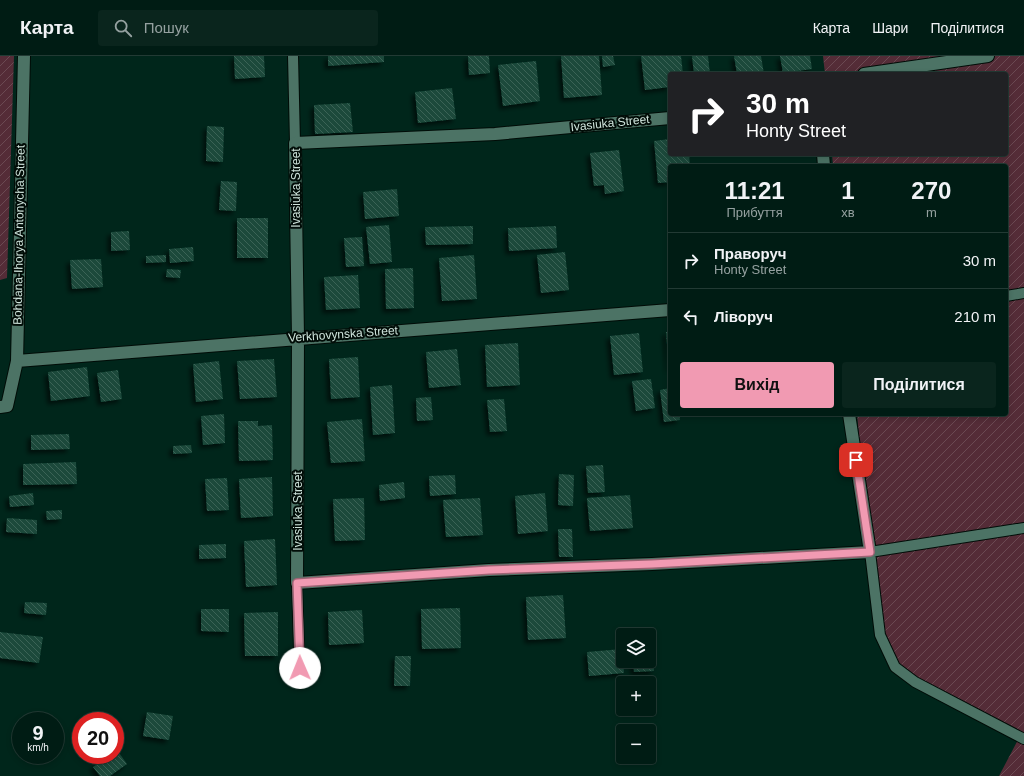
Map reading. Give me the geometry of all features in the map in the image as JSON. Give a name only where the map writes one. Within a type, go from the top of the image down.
[{"type":"street","name":"Bohdana-Ihorya Antonycha Street","points":[[0,407],[7,406],[17,361],[24,56]]},
{"type":"street","points":[[878,72],[988,56]]},
{"type":"street","name":"Ivasiuka Street","points":[[297,583],[298,337],[295,143],[495,134],[668,118]]},
{"type":"street","name":"Verkhovynska Street","points":[[17,361],[298,337],[668,310]]},
{"type":"street","points":[[297,583],[489,570],[652,564],[870,552],[849,416]]},
{"type":"lane","points":[[293,56],[295,143]]},
{"type":"lane","points":[[1008,296],[1024,293]]},
{"type":"lane","points":[[1024,528],[870,552],[880,635],[895,667],[915,682],[1024,739]]},
{"type":"lane","points":[[297,583],[300,683]]},
{"type":"shaded area","points":[[0,56],[14,56],[7,278],[0,280]]},
{"type":"shaded area","points":[[823,56],[1024,56],[1024,776],[999,776],[1020,736],[904,675],[885,653],[870,552],[857,416],[1008,416],[1008,164],[833,164],[832,156],[1008,156],[1008,72],[825,72]]},
{"type":"building","points":[[234,56],[264,56],[265,77],[235,79]]},
{"type":"building","points":[[328,56],[384,56],[384,62],[328,66]]},
{"type":"building","points":[[468,56],[489,56],[490,73],[469,75]]},
{"type":"building","points":[[561,56],[599,56],[602,95],[564,98]]},
{"type":"building","points":[[602,56],[613,56],[615,65],[603,67]]},
{"type":"building","points":[[641,56],[681,56],[683,72],[668,72],[668,87],[645,90]]},
{"type":"building","points":[[692,56],[708,56],[710,72],[694,72]]},
{"type":"building","points":[[734,56],[761,56],[764,72],[737,72]]},
{"type":"building","points":[[780,56],[810,56],[812,69],[783,72]]},
{"type":"building","points":[[536,61],[540,101],[503,106],[498,65]]},
{"type":"building","points":[[452,88],[456,119],[418,123],[415,92]]},
{"type":"building","points":[[350,103],[353,132],[315,134],[314,105]]},
{"type":"building","points":[[207,126],[224,127],[223,162],[206,161]]},
{"type":"building","points":[[668,139],[668,156],[689,156],[690,164],[668,164],[668,182],[658,183],[654,141]]},
{"type":"building","points":[[619,150],[624,191],[605,194],[604,185],[594,186],[590,153]]},
{"type":"building","points":[[221,181],[237,182],[236,211],[219,210]]},
{"type":"building","points":[[397,189],[399,216],[365,219],[363,192]]},
{"type":"building","points":[[237,218],[268,218],[268,258],[237,258]]},
{"type":"building","points":[[389,225],[392,262],[370,264],[366,227]]},
{"type":"building","points":[[473,226],[473,244],[426,245],[425,227]]},
{"type":"building","points":[[556,226],[557,248],[509,251],[508,228]]},
{"type":"building","points":[[129,231],[130,250],[111,251],[111,232]]},
{"type":"building","points":[[362,237],[364,266],[346,267],[344,238]]},
{"type":"building","points":[[193,247],[194,261],[170,263],[169,249]]},
{"type":"building","points":[[565,252],[569,290],[541,293],[537,255]]},
{"type":"building","points":[[166,255],[166,262],[146,263],[146,256]]},
{"type":"building","points":[[474,255],[477,299],[442,301],[439,258]]},
{"type":"building","points":[[101,259],[103,287],[72,289],[70,260]]},
{"type":"building","points":[[413,268],[414,308],[386,309],[385,269]]},
{"type":"building","points":[[167,269],[181,270],[180,278],[166,277]]},
{"type":"building","points":[[358,275],[360,308],[326,310],[324,277]]},
{"type":"building","points":[[666,332],[668,332],[668,357]]},
{"type":"building","points":[[639,333],[643,372],[614,375],[610,336]]},
{"type":"building","points":[[518,343],[520,385],[487,387],[485,345]]},
{"type":"building","points":[[457,349],[461,385],[429,388],[426,352]]},
{"type":"building","points":[[358,357],[360,397],[331,399],[329,359]]},
{"type":"building","points":[[274,359],[277,397],[240,399],[237,361]]},
{"type":"building","points":[[219,361],[223,399],[196,402],[193,364]]},
{"type":"building","points":[[87,367],[90,396],[51,401],[48,372]]},
{"type":"building","points":[[118,370],[122,399],[101,402],[97,373]]},
{"type":"building","points":[[651,379],[655,408],[636,411],[632,381]]},
{"type":"building","points":[[392,385],[395,433],[373,435],[370,387]]},
{"type":"building","points":[[668,388],[668,416],[679,416],[680,420],[664,422],[660,390]]},
{"type":"building","points":[[431,397],[433,420],[417,421],[416,398]]},
{"type":"building","points":[[504,399],[507,431],[490,432],[487,400]]},
{"type":"building","points":[[224,414],[225,443],[203,445],[201,416]]},
{"type":"building","points":[[362,419],[365,461],[331,463],[327,422]]},
{"type":"building","points":[[238,421],[258,421],[258,426],[272,425],[273,460],[239,461]]},
{"type":"building","points":[[69,434],[70,449],[31,450],[31,435]]},
{"type":"building","points":[[191,445],[192,453],[173,454],[173,446]]},
{"type":"building","points":[[76,462],[77,484],[23,485],[23,464]]},
{"type":"building","points":[[603,465],[605,492],[588,493],[586,466]]},
{"type":"building","points":[[559,474],[574,475],[573,506],[558,505]]},
{"type":"building","points":[[455,475],[456,494],[430,496],[429,476]]},
{"type":"building","points":[[272,477],[273,516],[241,518],[239,479]]},
{"type":"building","points":[[227,478],[229,510],[207,511],[205,479]]},
{"type":"building","points":[[404,482],[405,498],[380,501],[379,485]]},
{"type":"building","points":[[33,493],[34,505],[10,507],[9,496]]},
{"type":"building","points":[[545,493],[548,531],[518,534],[515,496]]},
{"type":"building","points":[[630,495],[633,528],[590,531],[587,498]]},
{"type":"building","points":[[364,498],[365,540],[335,541],[333,499]]},
{"type":"building","points":[[480,498],[483,535],[446,537],[443,500]]},
{"type":"building","points":[[62,510],[62,519],[47,520],[46,511]]},
{"type":"building","points":[[7,518],[37,520],[37,534],[6,532]]},
{"type":"building","points":[[558,529],[572,529],[573,557],[559,557]]},
{"type":"building","points":[[275,539],[277,585],[246,587],[244,541]]},
{"type":"building","points":[[226,544],[226,558],[199,559],[199,545]]},
{"type":"building","points":[[563,595],[566,638],[528,640],[526,597]]},
{"type":"building","points":[[25,602],[47,603],[46,615],[24,613]]},
{"type":"building","points":[[460,608],[461,648],[422,649],[421,609]]},
{"type":"building","points":[[201,609],[229,609],[229,632],[201,631]]},
{"type":"building","points":[[362,610],[364,643],[329,645],[328,612]]},
{"type":"building","points":[[278,612],[278,656],[245,656],[244,613]]},
{"type":"building","points":[[0,632],[43,637],[39,663],[0,658]]},
{"type":"building","points":[[616,650],[616,668],[624,668],[624,673],[589,676],[587,652]]},
{"type":"building","points":[[395,656],[411,656],[410,686],[394,686]]},
{"type":"building","points":[[634,668],[654,668],[654,671],[634,672]]},
{"type":"building","points":[[147,712],[173,716],[169,740],[143,736]]},
{"type":"building","points":[[124,760],[127,764],[110,776],[100,776],[93,767],[97,764],[124,764]]},
{"type":"route","points":[[300,668],[297,583],[489,570],[652,564],[870,552],[856,460]]}]
